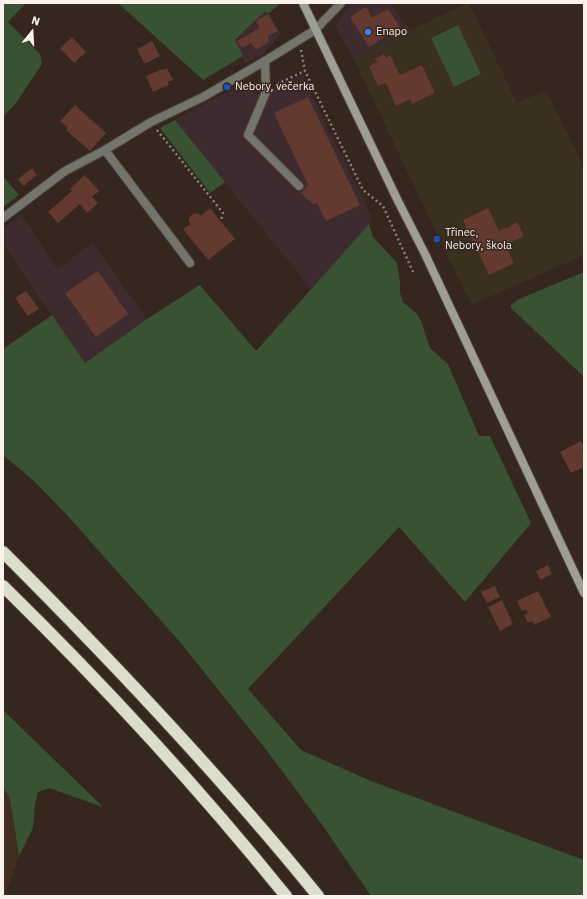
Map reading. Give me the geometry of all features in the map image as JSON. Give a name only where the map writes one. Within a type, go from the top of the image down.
[{"type":"highway","points":[[3,552],[85,634],[183,740],[273,840],[318,896]]},
{"type":"highway","points":[[3,586],[62,644],[161,750],[255,857],[286,896]]},
{"type":"main road","points":[[303,3],[425,254],[584,593]]},
{"type":"street","points":[[3,218],[65,171],[105,150],[151,122],[203,97],[315,30],[341,3]]},
{"type":"street","points":[[265,61],[266,92],[248,135],[299,186]]},
{"type":"street","points":[[105,150],[190,263]]},
{"type":"path","points":[[298,40],[305,70],[363,190],[383,206],[414,274]]},
{"type":"path","points":[[151,122],[222,213],[221,221]]},
{"type":"shaded area","points":[[353,3],[389,3],[410,30],[353,58],[335,26]]},
{"type":"shaded area","points":[[467,3],[470,5],[517,103],[546,90],[584,167],[584,255],[471,305],[353,58]]},
{"type":"shaded area","points":[[264,12],[269,13],[281,34],[262,55],[245,63],[235,40]]},
{"type":"shaded area","points":[[302,75],[372,218],[369,224],[311,289],[175,120],[214,99],[249,83],[256,95]]},
{"type":"shaded area","points":[[21,214],[57,269],[93,243],[147,319],[85,363],[3,244],[3,229]]},
{"type":"shaded area","points":[[3,787],[10,799],[19,856],[5,896],[3,896]]},
{"type":"green space","points":[[3,3],[26,3],[8,22],[40,54],[42,64],[16,103],[3,117]]},
{"type":"green space","points":[[118,3],[281,3],[269,13],[264,12],[235,40],[243,56],[203,80]]},
{"type":"green space","points":[[458,25],[481,74],[454,87],[431,38]]},
{"type":"green space","points":[[175,120],[225,182],[210,193],[160,128]]},
{"type":"green space","points":[[3,176],[19,195],[3,207]]},
{"type":"green space","points":[[369,224],[373,237],[397,263],[400,293],[403,302],[417,314],[421,321],[430,348],[448,364],[479,436],[490,436],[531,523],[465,602],[399,527],[248,689],[301,750],[371,781],[584,860],[584,896],[371,896],[323,826],[264,747],[180,642],[66,514],[34,481],[3,455],[3,349],[52,315],[85,363],[147,319],[200,285],[256,351]]},
{"type":"green space","points":[[584,272],[584,377],[511,308],[511,305],[519,299]]},
{"type":"green space","points":[[3,710],[103,807],[49,788],[38,792],[35,804],[33,828],[19,856],[10,799],[3,787]]},
{"type":"building","points":[[366,7],[372,18],[388,9],[400,27],[369,47],[350,17]]},
{"type":"building","points":[[268,14],[278,31],[268,36],[269,42],[256,50],[251,43],[242,48],[237,41],[260,28],[256,21]]},
{"type":"building","points":[[72,37],[86,52],[74,63],[60,48]]},
{"type":"building","points":[[152,41],[160,56],[145,64],[137,49]]},
{"type":"building","points":[[384,54],[386,58],[390,55],[400,75],[422,65],[435,93],[412,104],[410,99],[396,106],[386,83],[378,86],[369,66],[377,62],[375,59]]},
{"type":"building","points":[[167,68],[173,80],[168,82],[169,85],[153,92],[146,76]]},
{"type":"building","points":[[308,97],[360,205],[326,221],[317,203],[313,204],[301,193],[308,185],[274,113]]},
{"type":"building","points":[[75,105],[106,133],[90,151],[66,130],[68,128],[60,121]]},
{"type":"building","points":[[32,168],[37,175],[23,186],[18,179]]},
{"type":"building","points":[[85,175],[99,191],[92,197],[98,203],[87,213],[80,204],[58,223],[48,212],[72,191],[70,189]]},
{"type":"building","points":[[210,208],[235,239],[208,260],[183,229],[191,224],[189,222],[189,217],[194,213],[201,216]]},
{"type":"building","points":[[488,208],[499,231],[507,227],[507,229],[517,222],[524,236],[505,245],[514,263],[489,275],[463,220]]},
{"type":"building","points":[[98,271],[128,314],[96,337],[65,293]]},
{"type":"building","points":[[26,291],[39,309],[28,316],[15,298]]},
{"type":"building","points":[[581,441],[584,447],[582,449],[584,452],[584,467],[571,473],[560,452]]},
{"type":"building","points":[[548,565],[552,574],[540,580],[536,571]]},
{"type":"building","points":[[495,586],[500,597],[487,603],[481,592]]},
{"type":"building","points":[[538,591],[551,617],[534,625],[532,621],[528,623],[524,615],[528,613],[526,609],[522,611],[517,601]]},
{"type":"building","points":[[502,600],[513,624],[500,631],[488,607]]},
{"type":"place","name":"Enapo","points":[[368,32]]},
{"type":"place","name":"Nebory, večerka","points":[[227,87]]},
{"type":"place","name":"Třinec, Nebory, škola","points":[[437,239]]}]
